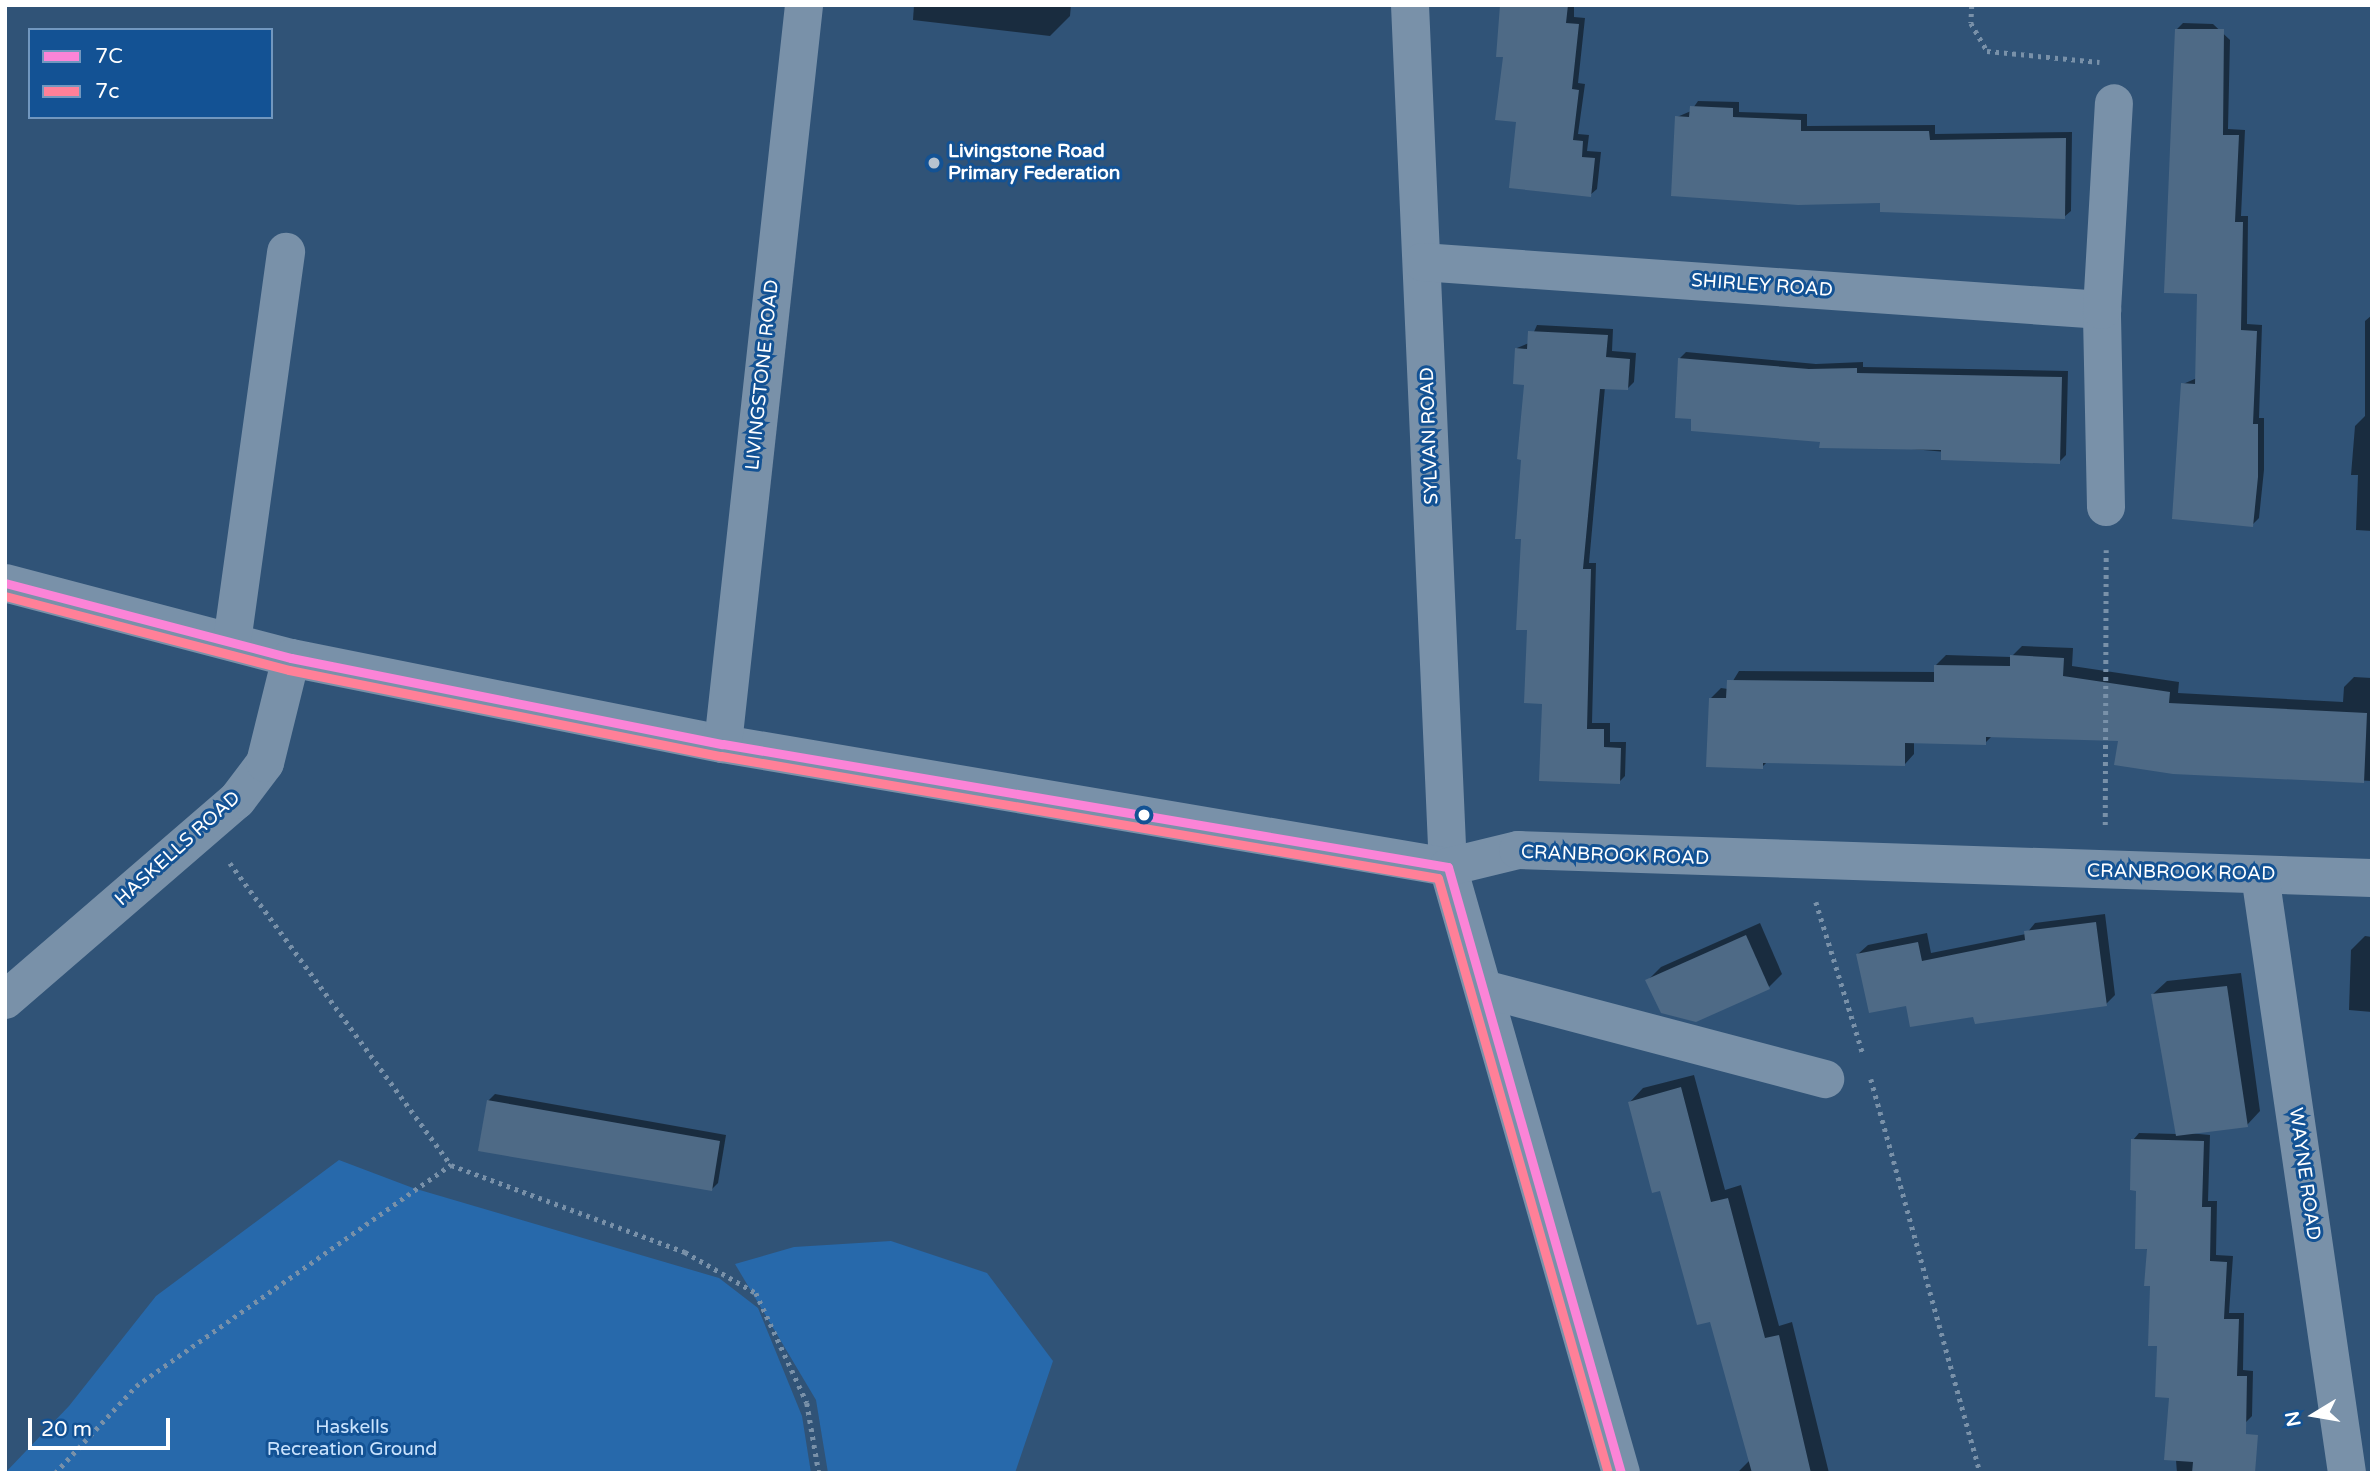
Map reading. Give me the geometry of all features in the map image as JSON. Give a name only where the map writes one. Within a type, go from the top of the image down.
[{"type":"street","name":"LIVINGSTONE ROAD","points":[[723,744],[804,5]]},
{"type":"street","name":"SYLVAN ROAD","points":[[1410,5],[1448,867],[1621,1473]]},
{"type":"street","points":[[2106,507],[2102,310],[2114,103]]},
{"type":"street","points":[[232,642],[286,252]]},
{"type":"street","name":"SHIRLEY ROAD","points":[[1422,262],[2102,310]]},
{"type":"street","name":"CRANBROOK ROAD","points":[[5,583],[291,658],[723,744],[1448,867],[1518,850],[1804,863],[2372,878]]},
{"type":"street","name":"HASKELLS ROAD","points":[[5,1000],[237,800],[265,763],[291,658]]},
{"type":"street","name":"WAYNE ROAD","points":[[2260,875],[2355,1470]]},
{"type":"street","points":[[1484,989],[1825,1080]]},
{"type":"path","points":[[1972,5],[1971,23],[1987,51],[2097,60],[2111,73],[2114,103]]},
{"type":"path","points":[[2105,871],[2106,507]]},
{"type":"path","points":[[205,828],[451,1165],[685,1252],[756,1293],[807,1404],[819,1473]]},
{"type":"path","points":[[1804,863],[1864,1058]]},
{"type":"path","points":[[1868,1071],[1980,1473]]},
{"type":"path","points":[[55,1473],[136,1386],[451,1165]]},
{"type":"green space","name":"Haskells Recreation Ground","points":[[339,1160],[413,1188],[719,1278],[758,1308],[802,1416],[811,1473],[5,1473],[69,1406],[156,1296]]},
{"type":"green space","points":[[891,1241],[987,1273],[1053,1361],[1015,1473],[828,1473],[816,1400],[735,1264],[794,1247]]},
{"type":"building","points":[[1500,5],[1568,5],[1566,23],[1579,24],[1572,89],[1579,90],[1573,140],[1583,141],[1582,157],[1595,158],[1591,197],[1509,188],[1516,122],[1495,120],[1503,57],[1496,57]]},
{"type":"building","points":[[2175,29],[2224,29],[2223,135],[2239,135],[2235,222],[2243,222],[2241,330],[2257,331],[2253,424],[2258,424],[2258,477],[2253,527],[2172,519],[2181,383],[2195,384],[2197,294],[2164,293]]},
{"type":"building","points":[[1690,106],[1733,108],[1733,117],[1801,120],[1801,131],[1929,131],[1930,140],[2066,138],[2065,219],[1880,212],[1880,203],[1798,205],[1671,196],[1675,116],[1689,117]]},
{"type":"building","points":[[1528,331],[1608,335],[1606,357],[1630,359],[1628,390],[1600,389],[1583,569],[1591,569],[1587,729],[1604,729],[1604,747],[1621,748],[1620,784],[1539,781],[1542,704],[1524,703],[1527,630],[1516,630],[1521,539],[1515,539],[1521,460],[1517,459],[1524,385],[1513,384],[1515,348],[1527,349]]},
{"type":"building","points":[[1678,358],[1809,369],[1857,368],[1857,373],[2062,377],[2060,464],[1941,460],[1941,450],[1819,448],[1820,442],[1691,431],[1691,419],[1675,418]]},
{"type":"building","points":[[2010,655],[2064,658],[2063,676],[2170,692],[2169,703],[2367,713],[2364,783],[2173,774],[2114,765],[2118,741],[1986,737],[1986,745],[1905,743],[1905,766],[1763,763],[1763,769],[1706,767],[1709,698],[1726,698],[1727,680],[1934,682],[1934,665],[2010,666]]},
{"type":"building","points":[[2096,922],[2107,1006],[1975,1024],[1973,1017],[1910,1027],[1906,1006],[1869,1013],[1856,954],[1918,942],[1922,961],[2025,940],[2024,931]]},
{"type":"building","points":[[1746,935],[1770,989],[1696,1022],[1661,1013],[1645,980]]},
{"type":"building","points":[[2227,986],[2248,1127],[2176,1136],[2151,994]]},
{"type":"building","points":[[1681,1087],[1711,1202],[1728,1198],[1765,1338],[1779,1335],[1811,1473],[1752,1473],[1710,1322],[1697,1325],[1660,1191],[1652,1193],[1628,1102]]},
{"type":"building","points":[[487,1100],[720,1141],[712,1191],[478,1151]]},
{"type":"building","points":[[2131,1139],[2204,1141],[2202,1207],[2211,1207],[2210,1261],[2227,1262],[2224,1319],[2239,1319],[2237,1376],[2247,1376],[2246,1434],[2258,1435],[2255,1473],[2192,1473],[2193,1462],[2164,1460],[2169,1398],[2155,1397],[2157,1346],[2148,1346],[2150,1286],[2144,1286],[2147,1249],[2135,1249],[2136,1191],[2130,1190]]},
{"type":"transit line","name":"7C","points":[[5,583],[291,658],[723,744],[1448,867]]},
{"type":"transit line","name":"7c","points":[[5,596],[289,670],[721,756],[1438,878],[1608,1473]]},
{"type":"transit line","name":"7C","points":[[1448,867],[1621,1473]]},
{"type":"place","name":"Livingstone Road Primary Federation","points":[[934,163]]}]
